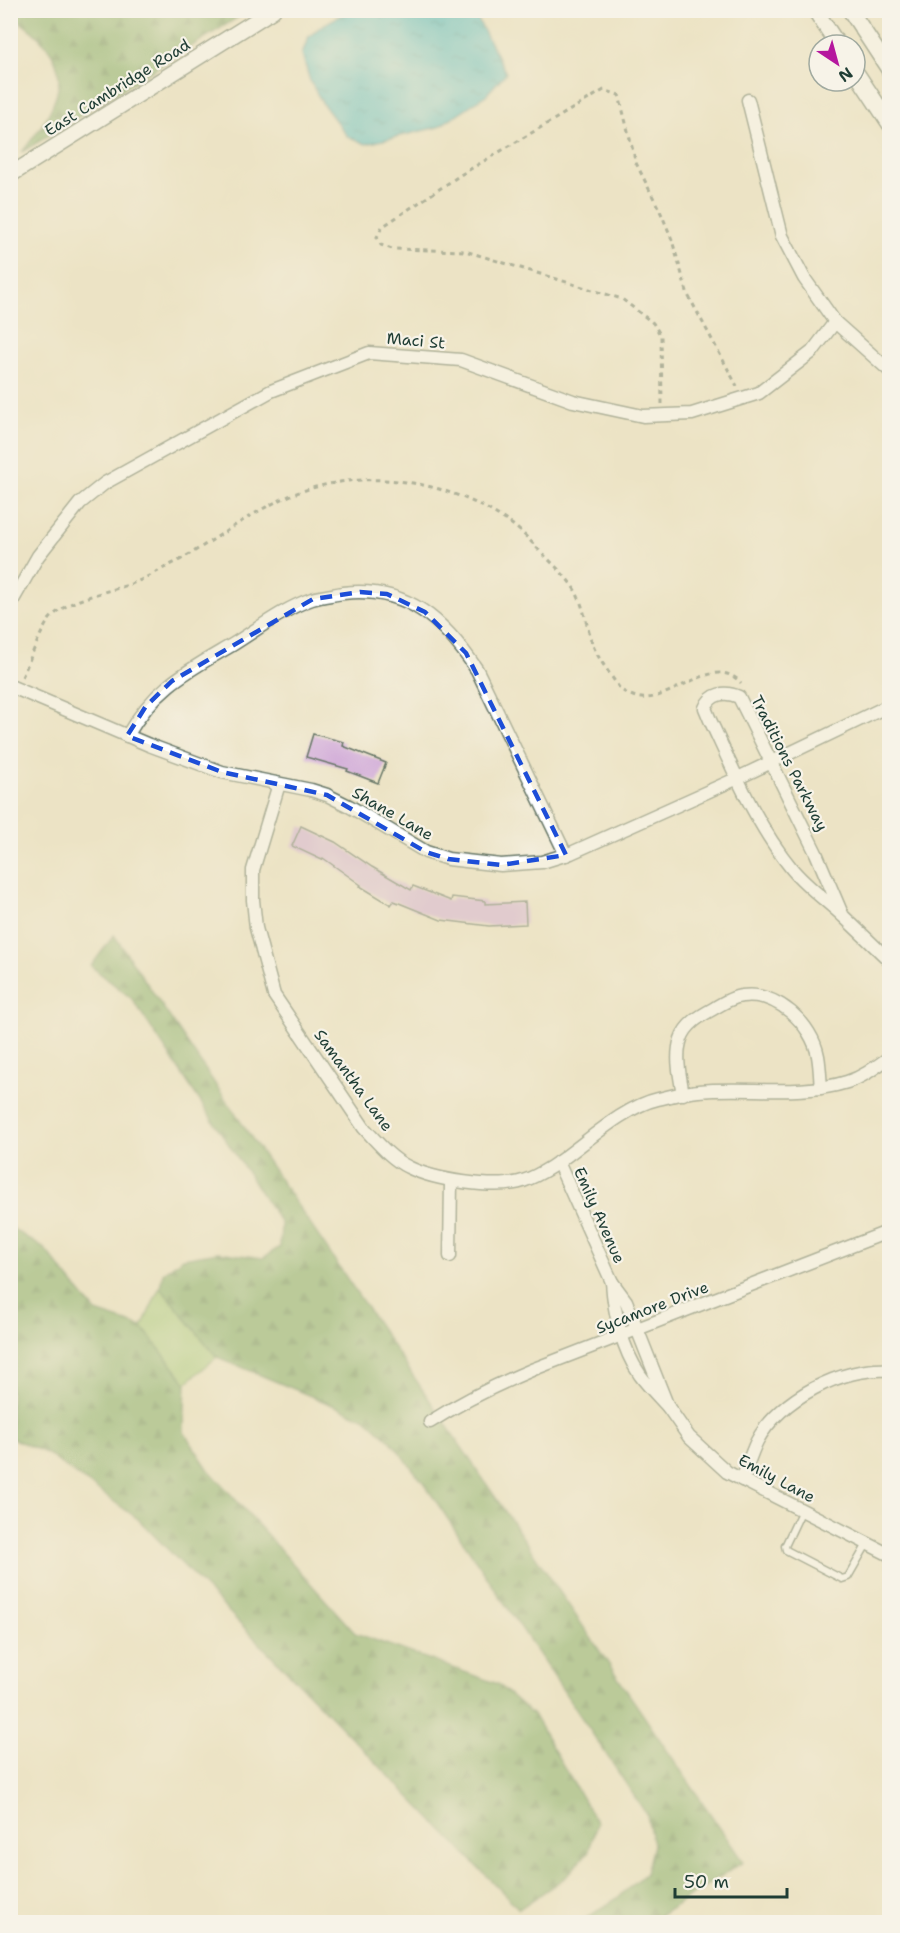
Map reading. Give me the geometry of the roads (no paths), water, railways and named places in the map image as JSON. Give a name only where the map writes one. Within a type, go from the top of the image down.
[{"type":"street","name":"East Cambridge Road","points":[[10,175],[273,10]]},
{"type":"street","points":[[815,10],[830,33]]},
{"type":"street","points":[[850,10],[890,71]]},
{"type":"street","points":[[867,88],[888,118]]},
{"type":"street","points":[[748,100],[782,236],[804,278],[835,322],[890,371]]},
{"type":"street","name":"Maci St","points":[[10,605],[38,556],[80,503],[105,483],[272,391],[369,353],[461,360],[573,401],[643,416],[692,414],[759,393],[813,352],[835,322]]},
{"type":"street","points":[[128,736],[146,706],[172,681],[282,613],[313,598],[360,592],[387,594],[425,612],[454,639],[472,661],[566,855]]},
{"type":"street","name":"Shane Lane","points":[[10,686],[128,736],[222,772],[327,795],[426,852],[448,859],[501,865],[542,862],[566,855],[738,778],[890,705]]},
{"type":"street","name":"Traditions Parkway","points":[[843,916],[816,853],[739,697],[729,693],[719,694],[708,700],[705,708],[738,778],[776,847],[793,871],[890,961]]},
{"type":"street","name":"Samantha Lane","points":[[279,784],[253,870],[256,928],[274,995],[364,1128],[382,1148],[406,1167],[443,1180],[487,1184],[522,1182],[558,1162],[598,1132],[636,1108],[655,1099],[698,1091],[821,1088],[848,1082],[865,1074],[890,1057]]},
{"type":"street","points":[[683,1094],[678,1055],[681,1038],[695,1019],[742,996],[764,998],[786,1007],[800,1022],[813,1041],[818,1055],[821,1088]]},
{"type":"street","name":"Emily Avenue","points":[[558,1162],[612,1282],[626,1301],[638,1330]]},
{"type":"street","points":[[450,1256],[451,1181]]},
{"type":"street","name":"Sycamore Drive","points":[[430,1422],[498,1384],[890,1231]]},
{"type":"street","name":"Emily Avenue","points":[[612,1282],[614,1306],[622,1336]]},
{"type":"street","name":"Emily Lane","points":[[638,1330],[668,1407]]},
{"type":"street","name":"Emily Lane","points":[[622,1336],[640,1375],[668,1407],[689,1437],[727,1472],[890,1556]]},
{"type":"street","points":[[742,1480],[757,1440],[776,1415],[803,1394],[837,1379],[876,1369],[890,1370]]},
{"type":"lane","points":[[802,1510],[785,1546],[786,1550],[842,1580],[848,1577],[867,1544]]},
{"type":"water","points":[[350,10],[462,11],[477,18],[506,73],[486,95],[438,127],[366,144],[347,136],[323,104],[310,81],[302,54],[308,38],[321,26]]}]
